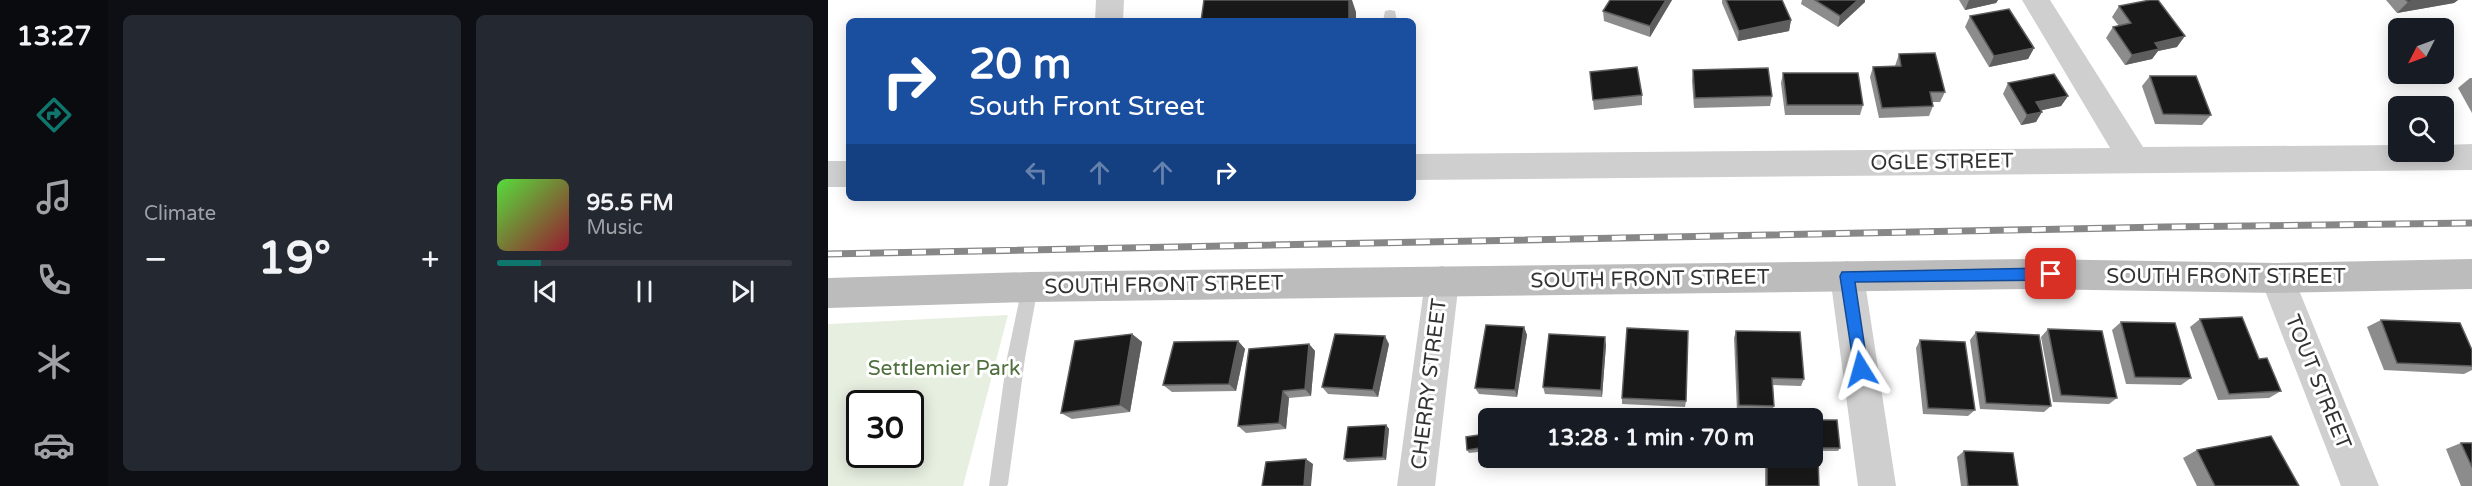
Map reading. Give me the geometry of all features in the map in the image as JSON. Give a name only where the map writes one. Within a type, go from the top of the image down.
[{"type":"main road","name":"SOUTH FRONT STREET","points":[[828,293],[1030,287],[1847,276],[2028,274],[2277,278],[2472,274]]},
{"type":"street","points":[[1108,18],[1110,0]]},
{"type":"street","points":[[2036,0],[2134,160]]},
{"type":"street","name":"OGLE STREET","points":[[1416,167],[2472,157]]},
{"type":"street","points":[[828,174],[846,174]]},
{"type":"street","points":[[1847,276],[1877,486]]},
{"type":"street","name":"TOUT STREET","points":[[2277,278],[2360,486]]},
{"type":"street","name":"CHERRY STREET","points":[[1416,486],[1442,281]]},
{"type":"lane","points":[[998,484],[1016,358],[1030,287]]},
{"type":"green space","name":"Settlemier Park","points":[[1008,315],[963,486],[828,486],[828,324]]},
{"type":"building","points":[[1204,0],[1349,0],[1349,18],[1201,18]]},
{"type":"building","points":[[1610,0],[1666,0],[1650,26],[1603,11]]},
{"type":"building","points":[[1726,0],[1782,0],[1791,20],[1739,31]]},
{"type":"building","points":[[1815,0],[1858,0],[1840,16]]},
{"type":"building","points":[[2158,0],[2185,36],[2155,43],[2159,49],[2132,55],[2113,27],[2131,23],[2119,6]]},
{"type":"building","points":[[2009,9],[2034,48],[1994,56],[1970,16]]},
{"type":"building","points":[[1935,53],[1945,92],[1930,92],[1933,106],[1882,108],[1873,67],[1901,66],[1899,54]]},
{"type":"building","points":[[1637,67],[1642,95],[1593,100],[1590,72]]},
{"type":"building","points":[[1768,68],[1772,96],[1695,98],[1693,70]]},
{"type":"building","points":[[1783,73],[1858,73],[1863,105],[1787,105]]},
{"type":"building","points":[[2054,74],[2068,96],[2036,102],[2042,112],[2027,115],[2008,83]]},
{"type":"building","points":[[2150,76],[2196,76],[2211,115],[2163,114]]},
{"type":"building","points":[[2242,317],[2259,359],[2267,358],[2281,391],[2229,394],[2200,319]]},
{"type":"building","points":[[2381,320],[2460,323],[2472,350],[2472,366],[2397,363]]},
{"type":"building","points":[[2121,322],[2175,323],[2191,378],[2135,377]]},
{"type":"building","points":[[1486,325],[1524,327],[1515,390],[1475,388]]},
{"type":"building","points":[[1627,328],[1688,331],[1686,401],[1622,398]]},
{"type":"building","points":[[2048,329],[2102,331],[2117,398],[2061,395]]},
{"type":"building","points":[[1736,331],[1800,332],[1804,379],[1772,378],[1774,406],[1739,405]]},
{"type":"building","points":[[1976,332],[2039,335],[2051,406],[1986,403]]},
{"type":"building","points":[[1132,334],[1120,405],[1061,413],[1075,341]]},
{"type":"building","points":[[1335,334],[1385,336],[1373,390],[1322,387]]},
{"type":"building","points":[[1549,334],[1605,337],[1601,390],[1543,387]]},
{"type":"building","points":[[1920,340],[1965,342],[1975,410],[1928,408]]},
{"type":"building","points":[[1238,341],[1229,384],[1163,385],[1174,342]]},
{"type":"building","points":[[1309,344],[1305,389],[1283,391],[1279,423],[1238,426],[1249,349]]},
{"type":"building","points":[[1823,420],[1837,420],[1840,448],[1823,448]]},
{"type":"building","points":[[1386,425],[1383,457],[1344,459],[1348,427]]},
{"type":"building","points":[[1478,435],[1478,448],[1467,450],[1466,437]]},
{"type":"building","points":[[2271,436],[2299,486],[2215,486],[2197,450]]},
{"type":"building","points":[[2461,443],[2472,443],[2472,467]]},
{"type":"building","points":[[1964,451],[2013,453],[2018,486],[1968,486]]},
{"type":"building","points":[[1306,459],[1304,486],[1262,486],[1266,462]]},
{"type":"building","points":[[1767,468],[1818,468],[1819,486],[1767,486]]},
{"type":"railway","points":[[828,254],[2163,227],[2472,223]]},
{"type":"route","points":[[1861,369],[1847,276],[2051,274]]}]
